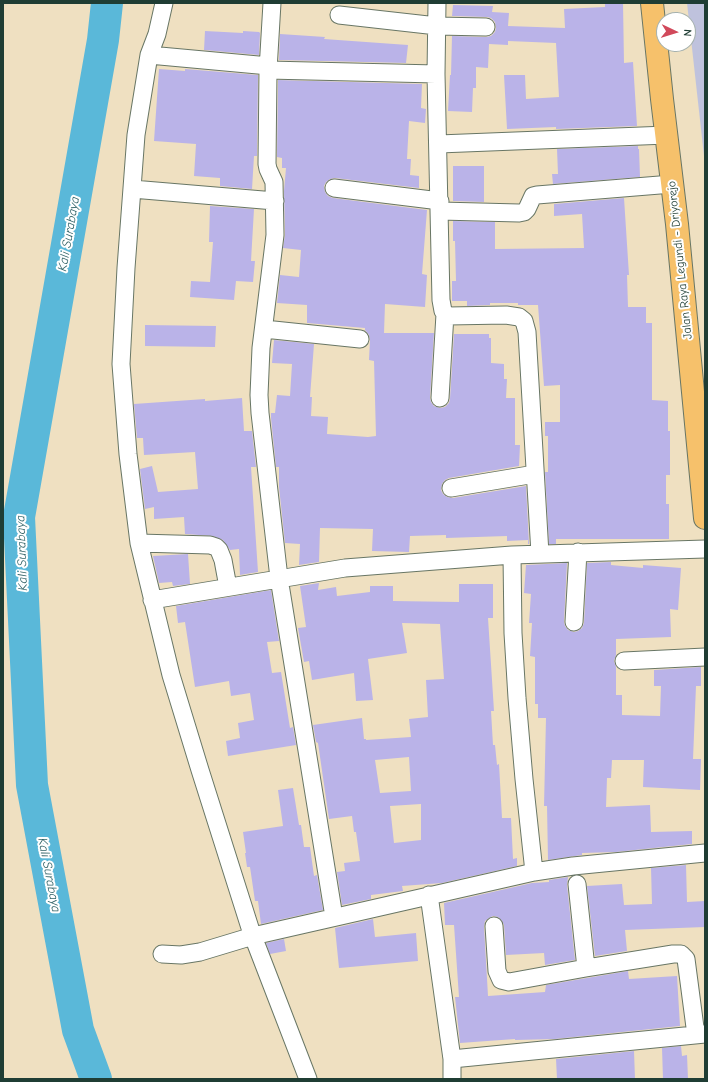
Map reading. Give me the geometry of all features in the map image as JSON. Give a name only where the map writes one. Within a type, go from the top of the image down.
[{"type":"main road","name":"Jalan Raya Legundi - Driyorejo","points":[[652,3],[672,184],[705,518]]},
{"type":"street","points":[[164,3],[157,34],[149,55],[136,135],[126,268],[121,364],[128,454],[139,543],[171,675],[191,741],[253,936],[308,1079]]},
{"type":"street","points":[[272,3],[268,68],[267,164],[274,182],[275,235],[264,329],[259,395],[260,414],[279,578],[334,917]]},
{"type":"street","points":[[437,3],[436,74],[441,300],[445,314],[440,398]]},
{"type":"street","points":[[339,15],[437,26],[486,27]]},
{"type":"street","points":[[149,55],[268,68],[436,74]]},
{"type":"street","points":[[438,144],[666,135]]},
{"type":"street","points":[[334,188],[440,206],[519,213],[528,209],[533,196],[537,195],[672,184]]},
{"type":"street","points":[[132,189],[275,201]]},
{"type":"street","points":[[445,314],[448,316],[506,315],[519,317],[524,320],[527,332],[540,554]]},
{"type":"street","points":[[264,329],[360,339]]},
{"type":"street","points":[[451,488],[535,474]]},
{"type":"street","points":[[139,543],[210,545],[216,547],[219,550],[223,560],[228,587]]},
{"type":"street","points":[[152,600],[345,568],[512,555],[705,549]]},
{"type":"street","points":[[574,622],[578,552]]},
{"type":"street","points":[[512,555],[513,633],[517,698],[534,872]]},
{"type":"street","points":[[624,661],[705,657]]},
{"type":"street","points":[[162,954],[181,955],[200,952],[253,936],[534,872],[573,866],[705,853]]},
{"type":"street","points":[[577,884],[586,968]]},
{"type":"street","points":[[429,895],[452,1060],[452,1079]]},
{"type":"street","points":[[452,1060],[701,1035],[686,959],[681,954],[586,968],[509,982],[501,980],[497,971],[494,926]]},
{"type":"shaded area","points":[[687,3],[705,3],[705,165],[692,52],[696,52],[696,12],[688,12]]},
{"type":"building","points":[[605,3],[623,3],[624,63],[633,62],[637,126],[507,129],[504,75],[525,75],[526,99],[559,97],[556,43],[508,41],[508,45],[489,44],[488,68],[476,67],[476,88],[473,88],[472,112],[448,111],[452,36],[486,37],[491,36],[495,32],[496,28],[495,22],[491,18],[452,16],[453,5],[493,6],[492,12],[509,13],[508,26],[565,28],[564,9],[605,7]]},
{"type":"building","points":[[205,31],[243,33],[243,31],[259,32],[259,55],[204,50]]},
{"type":"building","points":[[280,34],[325,37],[324,39],[408,45],[406,63],[279,60]]},
{"type":"building","points":[[159,69],[185,71],[185,69],[258,75],[257,156],[254,156],[252,189],[220,186],[220,178],[194,176],[196,144],[154,141]]},
{"type":"building","points":[[278,80],[422,84],[421,108],[426,109],[425,123],[409,121],[407,159],[411,159],[410,175],[419,176],[419,188],[335,178],[326,182],[324,186],[325,192],[328,196],[333,198],[427,210],[422,274],[427,275],[425,307],[385,304],[384,333],[434,333],[430,398],[434,406],[440,408],[445,407],[449,403],[450,399],[454,334],[489,334],[489,338],[491,338],[491,363],[504,364],[504,379],[507,379],[506,398],[515,398],[515,445],[520,445],[519,466],[449,478],[442,484],[441,490],[447,497],[453,498],[526,486],[529,544],[528,540],[507,541],[507,536],[446,538],[446,535],[410,536],[409,552],[372,551],[373,529],[320,528],[319,562],[299,565],[300,544],[285,543],[279,487],[279,467],[276,467],[271,413],[275,413],[277,395],[290,396],[292,364],[272,363],[274,340],[314,344],[310,397],[312,397],[311,416],[328,417],[327,434],[368,437],[376,436],[374,361],[369,360],[370,340],[365,328],[307,323],[307,305],[277,303],[280,275],[299,277],[301,250],[283,248],[285,235],[284,191],[286,168],[282,168],[282,158],[277,157]]},
{"type":"building","points":[[638,146],[640,177],[553,184],[552,174],[558,174],[557,149]]},
{"type":"building","points":[[453,166],[484,166],[484,202],[453,201]]},
{"type":"building","points":[[624,198],[629,275],[627,275],[628,307],[646,307],[646,323],[652,323],[652,400],[668,401],[670,475],[666,475],[666,504],[669,504],[669,539],[556,539],[556,544],[549,544],[545,472],[548,472],[548,436],[545,436],[545,422],[560,422],[560,385],[544,386],[538,305],[490,303],[490,305],[467,306],[467,301],[452,301],[452,281],[456,281],[453,221],[495,222],[495,249],[584,248],[582,214],[554,216],[554,204]]},
{"type":"building","points":[[210,206],[254,209],[251,261],[255,261],[253,282],[236,281],[234,300],[190,297],[191,281],[210,282],[213,242],[209,242]]},
{"type":"building","points":[[145,325],[216,326],[215,347],[145,346]]},
{"type":"building","points":[[242,398],[244,431],[252,431],[256,467],[251,467],[258,572],[240,575],[239,549],[230,550],[223,540],[213,536],[185,534],[184,517],[154,519],[154,507],[145,509],[140,469],[152,466],[158,492],[198,489],[195,452],[144,455],[143,438],[137,438],[134,404]]},
{"type":"building","points":[[188,554],[190,584],[173,586],[172,582],[159,583],[153,556]]},
{"type":"building","points":[[611,562],[611,565],[643,568],[643,565],[681,568],[678,610],[670,609],[671,637],[616,639],[616,655],[614,661],[616,667],[616,695],[622,695],[622,715],[660,716],[661,686],[654,686],[654,670],[701,667],[701,686],[696,686],[693,759],[701,759],[700,790],[643,787],[644,760],[612,760],[611,778],[607,778],[606,807],[650,805],[651,832],[692,831],[692,844],[616,852],[582,853],[582,855],[548,860],[547,806],[544,806],[546,718],[538,718],[538,704],[535,704],[535,657],[530,656],[532,623],[529,623],[531,594],[524,593],[526,565],[567,563],[564,622],[568,630],[574,632],[582,628],[584,623],[587,563]]},
{"type":"building","points":[[319,583],[318,590],[336,587],[337,596],[370,592],[370,586],[393,586],[393,601],[459,602],[459,584],[493,584],[493,618],[488,618],[494,711],[491,711],[493,745],[495,745],[497,765],[499,764],[502,818],[511,818],[513,859],[517,858],[517,866],[442,883],[402,886],[403,891],[371,895],[371,899],[342,905],[337,872],[345,871],[344,863],[360,861],[356,832],[354,832],[352,816],[329,819],[318,743],[316,742],[313,725],[362,718],[364,739],[366,740],[411,737],[409,719],[428,717],[426,680],[444,679],[440,624],[402,623],[407,653],[368,659],[373,700],[356,701],[354,673],[312,680],[309,661],[304,662],[298,628],[306,627],[300,586]],"holes":[[[409,757],[411,791],[380,793],[375,760]],[[421,804],[421,840],[394,843],[390,806]]]},
{"type":"building","points":[[271,590],[279,641],[267,642],[272,673],[281,672],[290,728],[293,727],[296,745],[228,756],[226,741],[240,738],[238,723],[254,720],[250,693],[231,696],[229,681],[195,687],[185,622],[178,623],[176,606]]},
{"type":"building","points":[[293,788],[304,847],[310,847],[314,876],[317,875],[323,910],[261,924],[258,901],[255,901],[250,867],[247,867],[243,832],[283,826],[278,790]]},
{"type":"building","points":[[686,865],[687,902],[705,901],[705,927],[625,930],[627,951],[595,956],[587,886],[622,884],[624,905],[652,904],[651,868]]},
{"type":"building","points":[[568,877],[567,885],[575,960],[545,965],[544,953],[506,955],[504,925],[498,917],[493,916],[485,921],[484,927],[488,996],[545,992],[546,985],[628,971],[629,979],[677,976],[680,1026],[555,1039],[515,1039],[460,1043],[455,997],[459,997],[454,925],[445,925],[444,903],[532,883],[549,882],[549,880]]},
{"type":"building","points":[[373,919],[375,937],[416,933],[418,961],[339,968],[335,928]]},
{"type":"building","points":[[284,939],[286,951],[270,954],[266,943]]},
{"type":"building","points":[[681,1046],[682,1056],[687,1055],[688,1079],[663,1079],[662,1048]]},
{"type":"building","points":[[634,1051],[635,1079],[557,1079],[556,1059]]},
{"type":"waterway","name":"Kali Surabaya","points":[[96,1079],[78,1030],[32,785],[19,517],[103,40],[107,3]]}]
